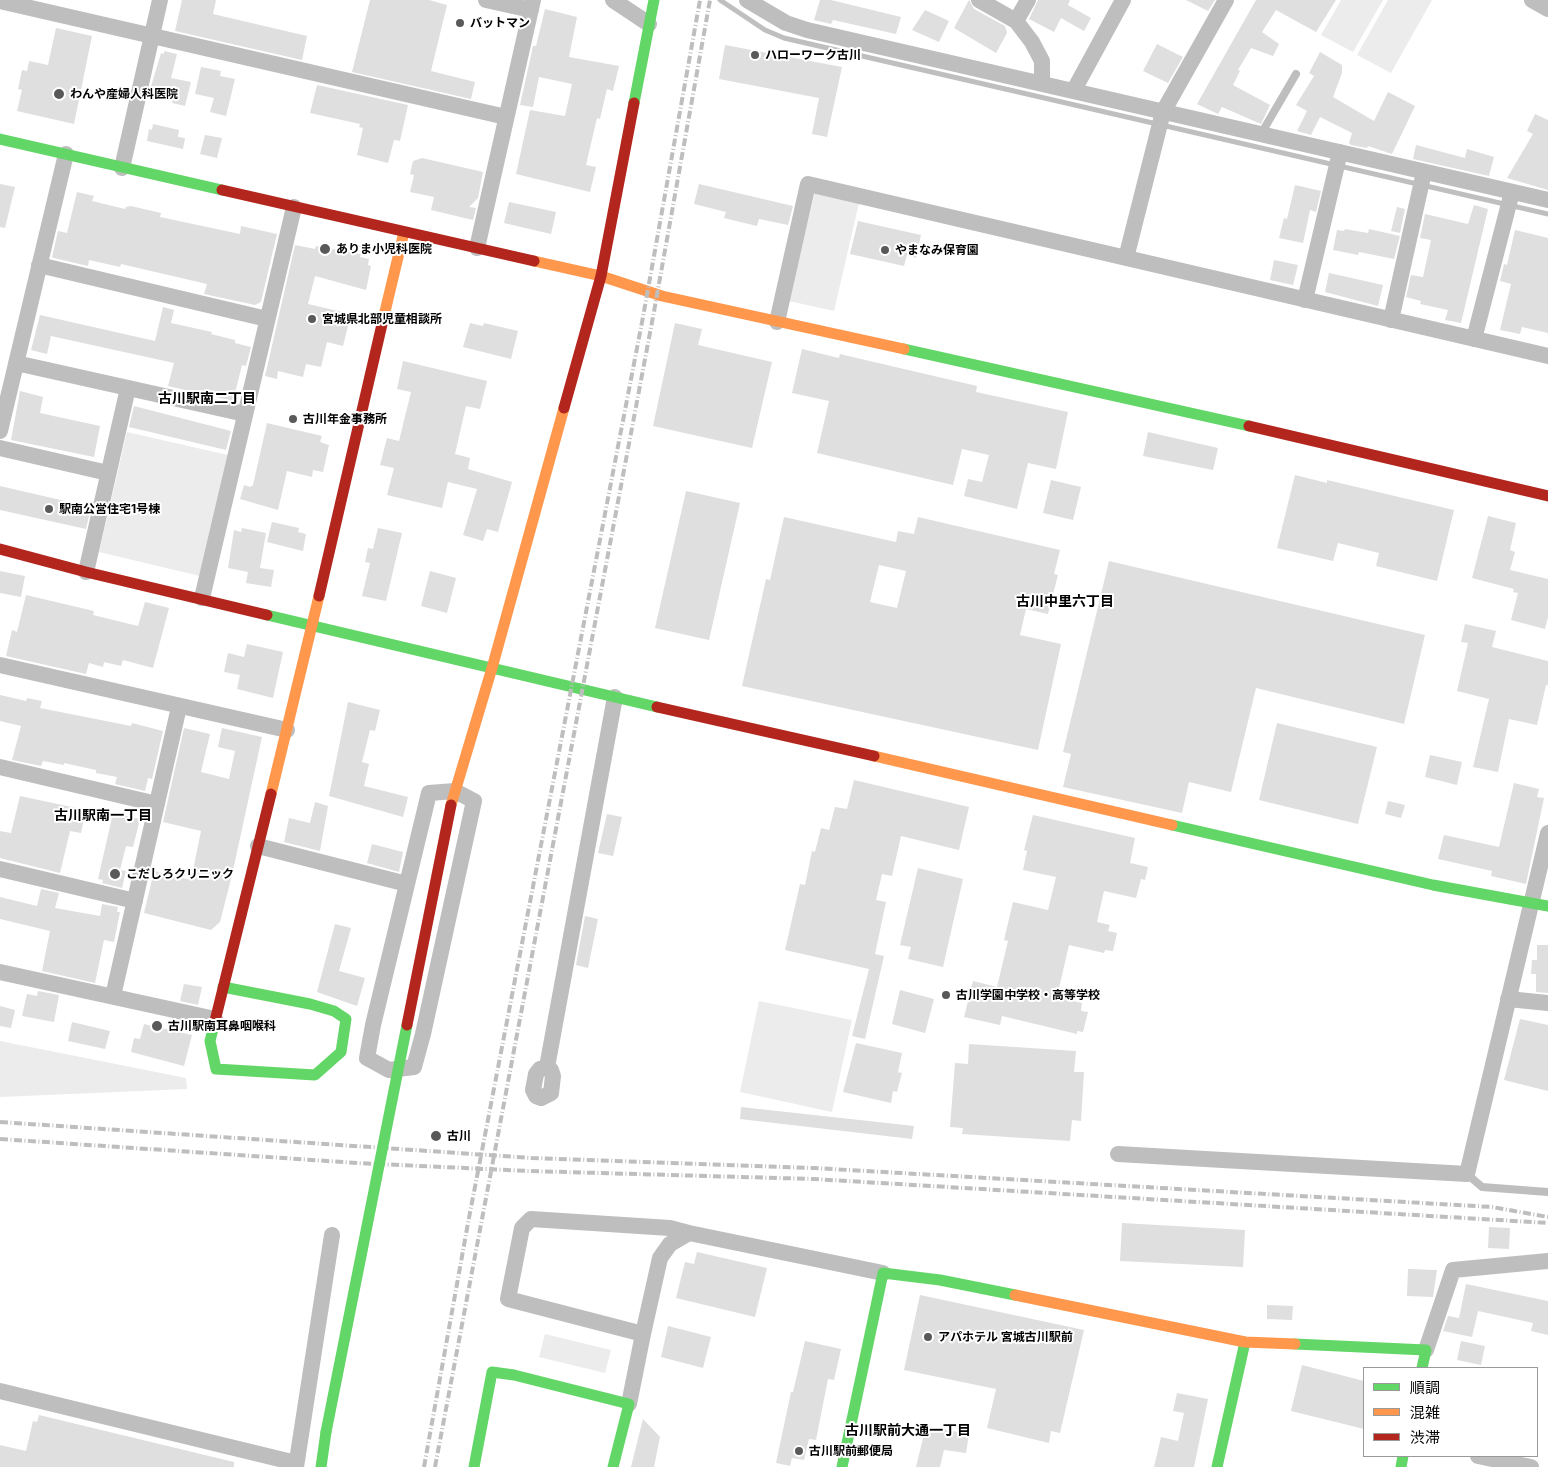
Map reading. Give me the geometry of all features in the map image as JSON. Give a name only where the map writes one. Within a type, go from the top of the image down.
[{"type":"street","points":[[122,168],[160,0]]},
{"type":"street","points":[[478,248],[532,5],[486,0]]},
{"type":"street","points":[[613,0],[649,24]]},
{"type":"street","points":[[321,1467],[326,1432],[453,798],[492,668],[602,276],[654,0]]},
{"type":"street","points":[[747,0],[786,23],[807,30],[1074,90],[1160,120],[1262,134],[1338,162],[1509,202],[1548,200]]},
{"type":"street","points":[[979,0],[1016,20],[1032,42],[1042,61],[1042,82]]},
{"type":"street","points":[[1016,20],[1028,0]]},
{"type":"street","points":[[1074,90],[1124,0]]},
{"type":"street","points":[[1126,258],[1160,120],[1226,0]]},
{"type":"street","points":[[1532,0],[1548,9]]},
{"type":"street","points":[[0,1],[506,117]]},
{"type":"street","points":[[0,139],[602,276],[662,296],[1135,399],[1548,496]]},
{"type":"street","points":[[0,432],[66,154]]},
{"type":"street","points":[[1305,300],[1338,162]]},
{"type":"street","points":[[1391,320],[1422,182]]},
{"type":"street","points":[[777,322],[808,184],[1548,356]]},
{"type":"street","points":[[1474,339],[1509,202]]},
{"type":"street","points":[[202,598],[294,207]]},
{"type":"street","points":[[223,986],[310,1004],[334,1011],[346,1019],[341,1052],[315,1075],[216,1069],[210,1041],[223,986],[287,730],[404,232]]},
{"type":"street","points":[[39,265],[267,319]]},
{"type":"street","points":[[16,363],[245,414]]},
{"type":"street","points":[[86,572],[128,388]]},
{"type":"street","points":[[0,448],[108,473]]},
{"type":"street","points":[[0,549],[86,572],[616,697],[1433,885],[1548,906]]},
{"type":"street","points":[[0,664],[180,707],[287,730]]},
{"type":"street","points":[[546,1067],[616,697]]},
{"type":"street","points":[[113,996],[180,707]]},
{"type":"street","points":[[0,767],[157,804]]},
{"type":"street","points":[[429,793],[453,798],[474,801],[423,1034],[414,1067],[389,1070],[367,1058],[407,884],[429,793]]},
{"type":"street","points":[[1118,1154],[1467,1174],[1548,833]]},
{"type":"street","points":[[258,846],[407,884]]},
{"type":"street","points":[[0,869],[135,901]]},
{"type":"street","points":[[0,972],[215,1019]]},
{"type":"street","points":[[1508,999],[1548,1003]]},
{"type":"street","points":[[643,1334],[508,1299],[522,1228],[531,1218],[670,1228],[883,1273],[940,1280],[1245,1342],[1426,1350]]},
{"type":"street","points":[[613,1467],[629,1404],[660,1258],[670,1244],[690,1232]]},
{"type":"street","points":[[0,1391],[296,1465],[332,1235]]},
{"type":"street","points":[[1422,1367],[1426,1350],[1453,1270],[1548,1261]]},
{"type":"street","points":[[842,1467],[883,1273]]},
{"type":"street","points":[[1217,1467],[1245,1342]]},
{"type":"street","points":[[474,1467],[492,1372],[514,1375],[629,1404]]},
{"type":"street","points":[[1483,1457],[1531,1467]]},
{"type":"lane","points":[[1262,134],[1296,74]]},
{"type":"lane","points":[[1467,1174],[1482,1188],[1548,1192]]},
{"type":"shaded area","points":[[1341,0],[1383,0],[1353,52],[1321,35]]},
{"type":"shaded area","points":[[1388,0],[1432,0],[1391,73],[1357,55]]},
{"type":"shaded area","points":[[815,192],[859,203],[834,311],[789,301]]},
{"type":"shaded area","points":[[127,432],[228,455],[200,576],[99,552]]},
{"type":"shaded area","points":[[759,1001],[852,1020],[832,1112],[740,1092]]},
{"type":"shaded area","points":[[0,1041],[186,1078],[187,1089],[0,1097]]},
{"type":"shaded area","points":[[545,1334],[611,1350],[605,1373],[539,1357]]},
{"type":"building","points":[[182,0],[216,0],[213,14],[307,36],[302,60],[175,31]]},
{"type":"building","points":[[370,0],[429,0],[447,5],[431,71],[475,82],[471,99],[352,72]]},
{"type":"building","points":[[820,0],[831,0],[901,17],[896,34],[833,20],[831,24],[814,20]]},
{"type":"building","points":[[969,0],[974,9],[1005,26],[1007,33],[996,53],[954,28]]},
{"type":"building","points":[[1038,0],[1070,0],[1068,5],[1091,18],[1084,31],[1061,18],[1054,32],[1029,19]]},
{"type":"building","points":[[1186,0],[1215,0],[1208,11]]},
{"type":"building","points":[[1256,0],[1336,0],[1316,32],[1276,10],[1262,32],[1279,44],[1273,56],[1251,48],[1238,70],[1240,71],[1233,85],[1270,105],[1261,124],[1222,107],[1218,114],[1197,104]]},
{"type":"building","points":[[545,9],[577,17],[569,57],[619,66],[613,91],[607,89],[600,119],[597,118],[586,165],[596,167],[590,192],[516,174],[530,110],[565,116],[572,84],[539,77],[533,107],[520,105],[533,46],[536,46]]},
{"type":"building","points":[[925,10],[949,21],[939,42],[912,30]]},
{"type":"building","points":[[56,28],[92,36],[74,124],[17,111],[22,90],[18,89],[22,70],[27,71],[29,61],[48,65]]},
{"type":"building","points":[[1157,44],[1183,57],[1168,83],[1143,71]]},
{"type":"building","points":[[725,45],[842,67],[827,137],[812,134],[819,98],[719,79]]},
{"type":"building","points":[[164,51],[177,54],[171,78],[191,82],[185,106],[172,103],[173,98],[149,93],[161,53],[164,54]]},
{"type":"building","points":[[1320,52],[1342,65],[1342,73],[1333,97],[1374,121],[1388,92],[1415,106],[1392,154],[1368,146],[1367,148],[1351,145],[1349,143],[1352,133],[1320,117],[1311,135],[1297,131],[1307,111],[1296,105],[1314,76],[1309,73]]},
{"type":"building","points":[[201,67],[221,71],[220,76],[235,79],[226,116],[210,112],[214,98],[195,94]]},
{"type":"building","points":[[317,85],[408,105],[400,141],[394,140],[388,163],[357,155],[363,128],[359,127],[360,124],[310,113]]},
{"type":"building","points":[[1535,114],[1548,120],[1548,190],[1507,178],[1533,134],[1527,131]]},
{"type":"building","points":[[153,124],[179,130],[178,137],[185,138],[183,149],[147,141],[149,129],[152,130]]},
{"type":"building","points":[[205,135],[222,138],[217,158],[200,154]]},
{"type":"building","points":[[1416,145],[1465,158],[1467,149],[1494,157],[1489,176],[1413,159]]},
{"type":"building","points":[[422,158],[483,172],[478,198],[469,207],[476,208],[473,220],[431,210],[434,197],[410,192],[414,175],[410,174],[413,161]]},
{"type":"building","points":[[0,184],[15,187],[5,228],[0,227]]},
{"type":"building","points":[[699,184],[793,206],[788,225],[759,219],[757,226],[724,218],[726,212],[694,204]]},
{"type":"building","points":[[1295,185],[1321,191],[1316,212],[1310,210],[1303,243],[1279,238],[1284,218],[1287,219]]},
{"type":"building","points":[[77,192],[94,196],[92,201],[125,209],[131,206],[161,213],[160,217],[240,234],[241,226],[277,234],[261,302],[255,305],[204,294],[207,284],[121,264],[120,267],[89,260],[88,266],[52,257],[58,231],[67,233]]},
{"type":"building","points":[[509,202],[556,212],[551,234],[504,223]]},
{"type":"building","points":[[1474,205],[1488,209],[1461,323],[1445,320],[1448,310],[1420,304],[1421,301],[1406,297],[1411,275],[1423,277],[1431,240],[1420,238],[1425,214],[1468,224]]},
{"type":"building","points":[[1397,207],[1405,209],[1400,233],[1391,231]]},
{"type":"building","points":[[858,221],[921,235],[916,258],[907,255],[904,266],[850,254]]},
{"type":"building","points":[[1345,229],[1368,233],[1369,229],[1400,236],[1394,259],[1359,252],[1358,255],[1333,250],[1337,230],[1344,231]]},
{"type":"building","points":[[1515,230],[1548,238],[1548,333],[1522,327],[1520,334],[1500,330],[1511,284],[1500,281],[1504,264],[1507,265]]},
{"type":"building","points":[[295,245],[315,249],[316,246],[361,254],[360,257],[369,259],[368,265],[371,266],[366,290],[315,276],[308,304],[351,314],[343,346],[327,342],[321,367],[306,364],[303,377],[278,371],[277,379],[265,376]]},
{"type":"building","points":[[1274,260],[1298,265],[1293,285],[1270,280]]},
{"type":"building","points":[[1329,273],[1383,285],[1378,306],[1325,292]]},
{"type":"building","points":[[163,307],[174,310],[171,323],[212,332],[211,334],[235,340],[235,343],[251,347],[246,366],[242,365],[233,401],[168,386],[174,363],[51,336],[47,354],[31,350],[40,315],[155,341]]},
{"type":"building","points":[[470,323],[483,326],[484,323],[518,331],[511,359],[463,347]]},
{"type":"building","points":[[675,323],[702,329],[698,345],[772,362],[752,448],[653,426]]},
{"type":"building","points":[[802,349],[839,358],[840,354],[977,386],[976,392],[1068,412],[1056,469],[1028,463],[1017,509],[964,496],[968,479],[982,482],[989,455],[962,449],[953,485],[817,453],[829,401],[792,393]]},
{"type":"building","points":[[403,361],[487,381],[480,409],[466,406],[455,454],[470,458],[468,469],[512,482],[498,532],[487,529],[483,541],[463,535],[477,489],[448,482],[442,508],[387,495],[394,468],[380,465],[387,438],[399,441],[411,392],[397,389]]},
{"type":"building","points":[[20,391],[43,397],[40,413],[100,426],[94,457],[11,440]]},
{"type":"building","points":[[134,406],[231,431],[226,450],[129,427]]},
{"type":"building","points":[[267,423],[322,436],[320,442],[329,445],[323,472],[313,470],[312,477],[287,471],[278,510],[240,499],[244,485],[250,487],[253,485]]},
{"type":"building","points":[[1148,432],[1218,448],[1213,470],[1143,456]]},
{"type":"building","points":[[1295,475],[1327,483],[1327,480],[1454,510],[1437,581],[1376,566],[1379,553],[1338,543],[1333,561],[1277,548]]},
{"type":"building","points":[[1051,480],[1081,487],[1073,520],[1043,513]]},
{"type":"building","name":"駅南公営住宅1号棟","points":[[0,486],[91,507],[86,529],[0,510]]},
{"type":"building","points":[[686,491],[740,503],[709,640],[655,628]]},
{"type":"building","points":[[1488,516],[1516,523],[1510,550],[1515,552],[1510,570],[1548,579],[1548,617],[1545,629],[1511,620],[1518,593],[1513,592],[1514,589],[1472,578]]},
{"type":"building","points":[[784,517],[896,542],[898,531],[914,534],[918,517],[1060,550],[1054,574],[1058,575],[1048,614],[1026,609],[1020,635],[1061,644],[1038,750],[742,686],[766,579],[770,580]],"holes":[[[879,565],[906,571],[897,608],[870,602]]]},
{"type":"building","points":[[272,522],[299,528],[298,532],[306,534],[303,551],[267,542]]},
{"type":"building","points":[[242,528],[266,533],[260,568],[274,570],[271,587],[246,583],[248,572],[228,568],[234,530],[241,532]]},
{"type":"building","points":[[378,528],[402,533],[386,601],[362,596],[370,563],[365,562],[368,548],[373,549]]},
{"type":"building","points":[[1109,561],[1425,635],[1404,724],[1256,688],[1231,792],[1189,782],[1182,813],[1063,787],[1071,754],[1063,752]]},
{"type":"building","points":[[0,571],[25,576],[21,597],[0,593]]},
{"type":"building","points":[[430,571],[456,578],[447,613],[421,606]]},
{"type":"building","points":[[26,595],[94,611],[93,615],[138,626],[145,602],[169,608],[153,668],[123,660],[121,666],[104,662],[103,667],[89,663],[86,674],[6,656],[12,630],[17,632]]},
{"type":"building","points":[[1465,624],[1496,631],[1492,647],[1548,661],[1548,685],[1546,685],[1537,725],[1509,719],[1498,772],[1473,767],[1489,699],[1457,691],[1468,643],[1461,642]]},
{"type":"building","points":[[247,644],[283,652],[273,698],[237,689],[240,675],[224,672],[228,653],[244,657]]},
{"type":"building","points":[[0,695],[26,701],[27,698],[42,701],[40,708],[131,726],[132,723],[163,731],[152,779],[148,778],[145,791],[115,784],[117,777],[96,773],[96,770],[64,763],[64,765],[43,761],[41,766],[12,760],[21,726],[0,721]]},
{"type":"building","points":[[348,702],[380,710],[375,731],[370,730],[362,762],[369,764],[364,786],[408,797],[403,817],[329,796]]},
{"type":"building","points":[[1277,723],[1377,747],[1358,824],[1259,800]]},
{"type":"building","points":[[184,728],[210,734],[201,772],[229,779],[235,751],[218,747],[222,728],[262,737],[220,922],[211,930],[144,913],[154,871],[191,880],[201,831],[163,822]]},
{"type":"building","points":[[1430,755],[1462,762],[1457,785],[1425,777]]},
{"type":"building","points":[[854,780],[969,807],[959,850],[901,836],[892,876],[882,874],[876,900],[886,902],[875,954],[884,956],[865,1039],[852,1036],[869,969],[785,950],[800,884],[805,885],[812,851],[815,852],[821,828],[829,830],[835,807],[847,809]]},
{"type":"building","points":[[1514,783],[1539,789],[1537,797],[1544,798],[1526,884],[1491,876],[1492,871],[1438,859],[1444,835],[1499,847]]},
{"type":"building","points":[[20,796],[86,810],[81,833],[70,831],[60,873],[0,858],[0,831],[11,833]]},
{"type":"building","points":[[1388,801],[1405,805],[1401,818],[1385,814]]},
{"type":"building","points":[[315,802],[328,806],[320,851],[284,842],[289,818],[310,823]]},
{"type":"building","points":[[113,813],[140,819],[133,847],[126,846],[120,870],[126,871],[122,888],[102,883],[103,880],[98,879]]},
{"type":"building","points":[[607,814],[622,817],[613,856],[598,853]]},
{"type":"building","points":[[1033,815],[1135,838],[1130,863],[1148,867],[1145,880],[1141,879],[1136,898],[1104,891],[1097,922],[1110,925],[1108,931],[1117,933],[1113,951],[1105,950],[1104,953],[1069,945],[1057,997],[1082,1003],[1081,1011],[1088,1012],[1083,1032],[1077,1031],[1077,1034],[1002,1016],[1000,1025],[964,1017],[973,981],[997,987],[1008,941],[1004,940],[1013,902],[1048,910],[1056,877],[1023,870],[1027,851],[1024,850]]},
{"type":"building","points":[[372,844],[403,852],[399,872],[367,863]]},
{"type":"building","points":[[918,868],[963,879],[943,967],[908,959],[911,947],[900,945]]},
{"type":"building","points":[[41,889],[59,893],[55,908],[100,916],[102,904],[118,907],[117,912],[120,912],[114,942],[104,940],[95,983],[42,971],[50,931],[0,919],[0,897],[37,906]]},
{"type":"building","points":[[585,916],[598,919],[588,968],[576,965]]},
{"type":"building","points":[[335,924],[351,928],[339,971],[365,978],[357,1006],[317,992]]},
{"type":"building","points":[[1537,945],[1548,945],[1548,993],[1536,992],[1536,974],[1531,974],[1532,960],[1537,960]]},
{"type":"building","points":[[184,984],[202,987],[198,1005],[180,1001]]},
{"type":"building","points":[[900,990],[934,999],[925,1033],[892,1024]]},
{"type":"building","points":[[38,991],[59,995],[54,1022],[22,1016],[27,994],[37,996]]},
{"type":"building","points":[[0,1006],[15,1010],[11,1028],[0,1026]]},
{"type":"building","points":[[1520,1019],[1548,1025],[1548,1091],[1504,1080]]},
{"type":"building","points":[[72,1022],[110,1031],[105,1049],[68,1041]]},
{"type":"building","points":[[144,1024],[192,1035],[184,1066],[131,1052],[134,1038],[140,1039]]},
{"type":"building","points":[[856,1043],[902,1053],[898,1072],[902,1073],[897,1092],[893,1091],[891,1103],[843,1092]]},
{"type":"building","points":[[969,1044],[1076,1051],[1074,1072],[1084,1072],[1081,1121],[1072,1120],[1070,1141],[962,1134],[963,1128],[950,1127],[955,1063],[968,1064]]},
{"type":"building","points":[[741,1107],[914,1126],[912,1139],[740,1119]]},
{"type":"building","points":[[1122,1223],[1245,1230],[1243,1267],[1120,1261]]},
{"type":"building","points":[[1489,1227],[1510,1228],[1509,1249],[1488,1248]]},
{"type":"building","points":[[697,1252],[767,1268],[755,1317],[676,1298],[685,1262],[694,1264]]},
{"type":"building","points":[[1408,1269],[1437,1270],[1433,1297],[1407,1296]]},
{"type":"building","points":[[1466,1284],[1548,1301],[1548,1335],[1531,1331],[1533,1323],[1478,1311],[1472,1337],[1443,1331],[1448,1316],[1459,1318]]},
{"type":"building","points":[[920,1295],[1084,1330],[1060,1433],[1051,1431],[1049,1443],[987,1428],[996,1389],[904,1370]]},
{"type":"building","points":[[1267,1305],[1293,1306],[1292,1320],[1267,1319]]},
{"type":"building","points":[[668,1326],[711,1337],[703,1368],[661,1357]]},
{"type":"building","points":[[805,1341],[841,1349],[834,1380],[828,1379],[816,1440],[809,1439],[804,1460],[792,1458],[790,1466],[776,1463],[791,1392],[793,1392]]},
{"type":"building","points":[[1461,1341],[1485,1346],[1481,1365],[1457,1360]]},
{"type":"building","points":[[1302,1365],[1363,1381],[1363,1429],[1291,1411]]},
{"type":"building","points":[[1177,1393],[1208,1399],[1194,1467],[1154,1467],[1161,1437],[1178,1441],[1184,1413],[1173,1411]]},
{"type":"building","points":[[39,1415],[234,1462],[234,1467],[0,1467],[0,1445],[26,1451],[33,1421],[37,1422]]},
{"type":"building","points":[[643,1419],[660,1437],[654,1467],[631,1467]]},
{"type":"building","points":[[926,1426],[969,1434],[966,1453],[944,1450],[940,1467],[916,1467]]},
{"type":"waterway","points":[[720,0],[765,30],[784,38],[1548,214]]},
{"type":"railway","points":[[424,1467],[468,1223],[643,317],[700,0]]},
{"type":"railway","points":[[435,1467],[653,317],[710,0]]},
{"type":"railway","points":[[0,1122],[532,1158],[814,1168],[1492,1207],[1548,1217]]},
{"type":"railway","points":[[0,1139],[357,1163],[528,1171],[814,1179],[1548,1223]]},
{"type":"traffic: fast","points":[[634,103],[654,0]]},
{"type":"traffic: fast","points":[[0,139],[222,190]]},
{"type":"traffic: fast","points":[[904,349],[1249,426]]},
{"type":"traffic: fast","points":[[267,615],[657,707]]},
{"type":"traffic: fast","points":[[1172,825],[1433,885],[1548,906]]},
{"type":"traffic: fast","points":[[214,1025],[210,1041],[216,1069],[315,1075],[341,1052],[346,1019],[334,1011],[310,1004],[223,987]]},
{"type":"traffic: fast","points":[[326,1432],[407,1025]]},
{"type":"traffic: fast","points":[[842,1467],[883,1273],[940,1280],[1015,1295]]},
{"type":"traffic: fast","points":[[1217,1467],[1245,1342]]},
{"type":"traffic: fast","points":[[1295,1344],[1426,1350],[1422,1367]]},
{"type":"traffic: fast","points":[[474,1467],[492,1372],[514,1375],[629,1404],[613,1467]]},
{"type":"traffic: fast","points":[[321,1467],[326,1432]]},
{"type":"traffic: fast","points":[[1401,1467],[1403,1457]]},
{"type":"traffic: slow","points":[[383,320],[404,232]]},
{"type":"traffic: slow","points":[[534,261],[601,276],[662,296],[904,349]]},
{"type":"traffic: slow","points":[[451,805],[492,668],[564,408]]},
{"type":"traffic: slow","points":[[271,794],[319,596]]},
{"type":"traffic: slow","points":[[874,756],[1172,825]]},
{"type":"traffic: slow","points":[[1015,1295],[1245,1342],[1295,1344]]},
{"type":"traffic: jam","points":[[564,408],[601,276],[634,103]]},
{"type":"traffic: jam","points":[[222,190],[534,261]]},
{"type":"traffic: jam","points":[[319,596],[383,320]]},
{"type":"traffic: jam","points":[[1249,426],[1548,496]]},
{"type":"traffic: jam","points":[[0,549],[86,572],[267,615]]},
{"type":"traffic: jam","points":[[657,707],[874,756]]},
{"type":"traffic: jam","points":[[214,1025],[271,794]]},
{"type":"traffic: jam","points":[[407,1025],[451,805]]},
{"type":"place","name":"バットマン","points":[[460,23]]},
{"type":"place","name":"ハローワーク古川","points":[[755,55]]},
{"type":"place","name":"わんや産婦人科医院","points":[[59,94]]},
{"type":"place","name":"ありま小児科医院","points":[[325,249]]},
{"type":"place","name":"やまなみ保育園","points":[[885,250]]},
{"type":"place","name":"宮城県北部児童相談所","points":[[312,319]]},
{"type":"place","name":"古川年金事務所","points":[[293,419]]},
{"type":"place","name":"駅南公営住宅1号棟","points":[[49,509]]},
{"type":"place","name":"こだしろクリニック","points":[[115,874]]},
{"type":"place","name":"古川学園中学校・高等学校","points":[[946,995]]},
{"type":"place","name":"古川駅南耳鼻咽喉科","points":[[157,1026]]},
{"type":"place","name":"古川","points":[[436,1136]]},
{"type":"place","name":"アパホテル 宮城古川駅前","points":[[928,1337]]},
{"type":"place","name":"古川駅前郵便局","points":[[799,1451]]},
{"type":"district","name":"古川駅南二丁目","points":[[207,399]]},
{"type":"district","name":"古川中里六丁目","points":[[1065,602]]},
{"type":"district","name":"古川駅南一丁目","points":[[103,816]]},
{"type":"district","name":"古川駅前大通一丁目","points":[[908,1431]]}]
